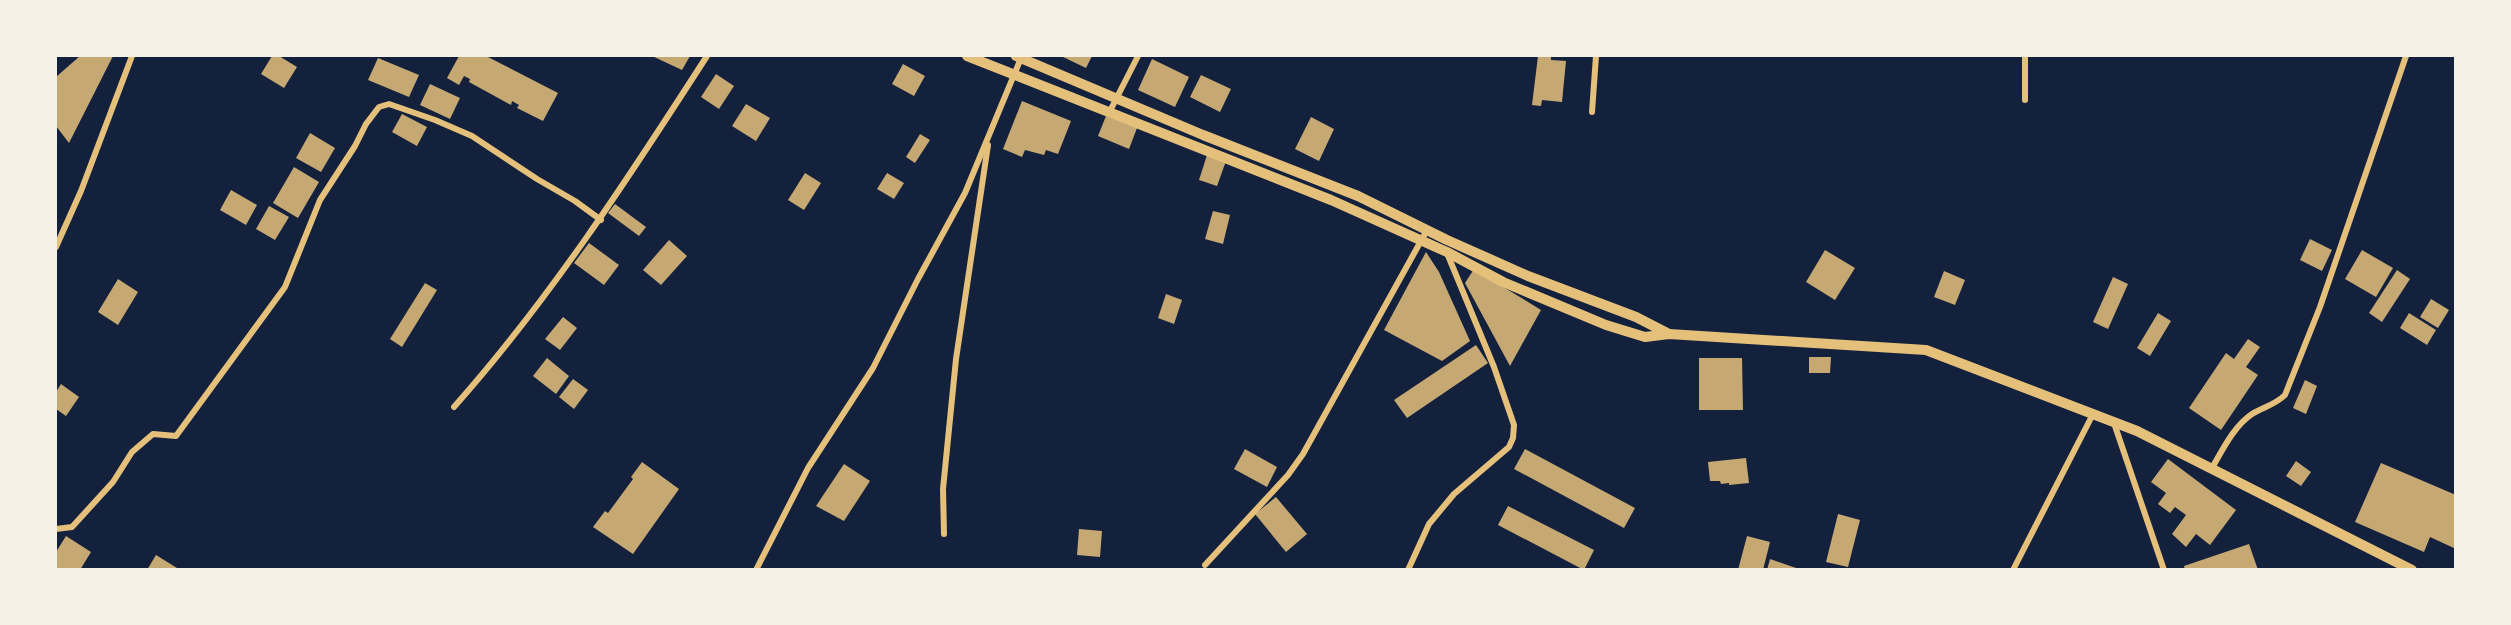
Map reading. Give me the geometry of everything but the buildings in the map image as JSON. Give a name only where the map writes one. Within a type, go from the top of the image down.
[{"type":"street","points":[[56,247],[81,191],[132,56]]},
{"type":"street","points":[[454,407],[498,358],[601,220],[707,56]]},
{"type":"street","points":[[967,56],[1287,181],[1447,252],[1503,282],[1606,325],[1645,337],[1669,334],[1926,350],[2114,423],[2212,468],[2412,570]]},
{"type":"street","points":[[1108,113],[1138,56]]},
{"type":"street","points":[[1592,112],[1596,56]]},
{"type":"street","points":[[2025,56],[2025,100]]},
{"type":"street","points":[[2212,468],[2230,437],[2251,415],[2278,401],[2289,386],[2320,307],[2406,56]]},
{"type":"street","points":[[756,570],[808,468],[873,368],[965,193],[1013,75],[1018,57],[1358,196],[1447,240],[1528,276],[1636,317],[1669,334]]},
{"type":"street","points":[[56,529],[72,527],[113,482],[132,452],[153,434],[176,436],[285,287],[320,200],[355,146],[366,124],[379,107],[389,104],[472,136],[601,220]]},
{"type":"street","points":[[944,534],[943,489],[956,359],[989,134]]},
{"type":"street","points":[[1205,565],[1288,475],[1304,454],[1427,230]]},
{"type":"street","points":[[1408,570],[1429,524],[1454,494],[1509,447],[1513,438],[1514,424],[1494,367],[1447,252],[1447,240]]},
{"type":"street","points":[[2013,570],[2093,414]]},
{"type":"street","points":[[2114,423],[2164,570]]}]
